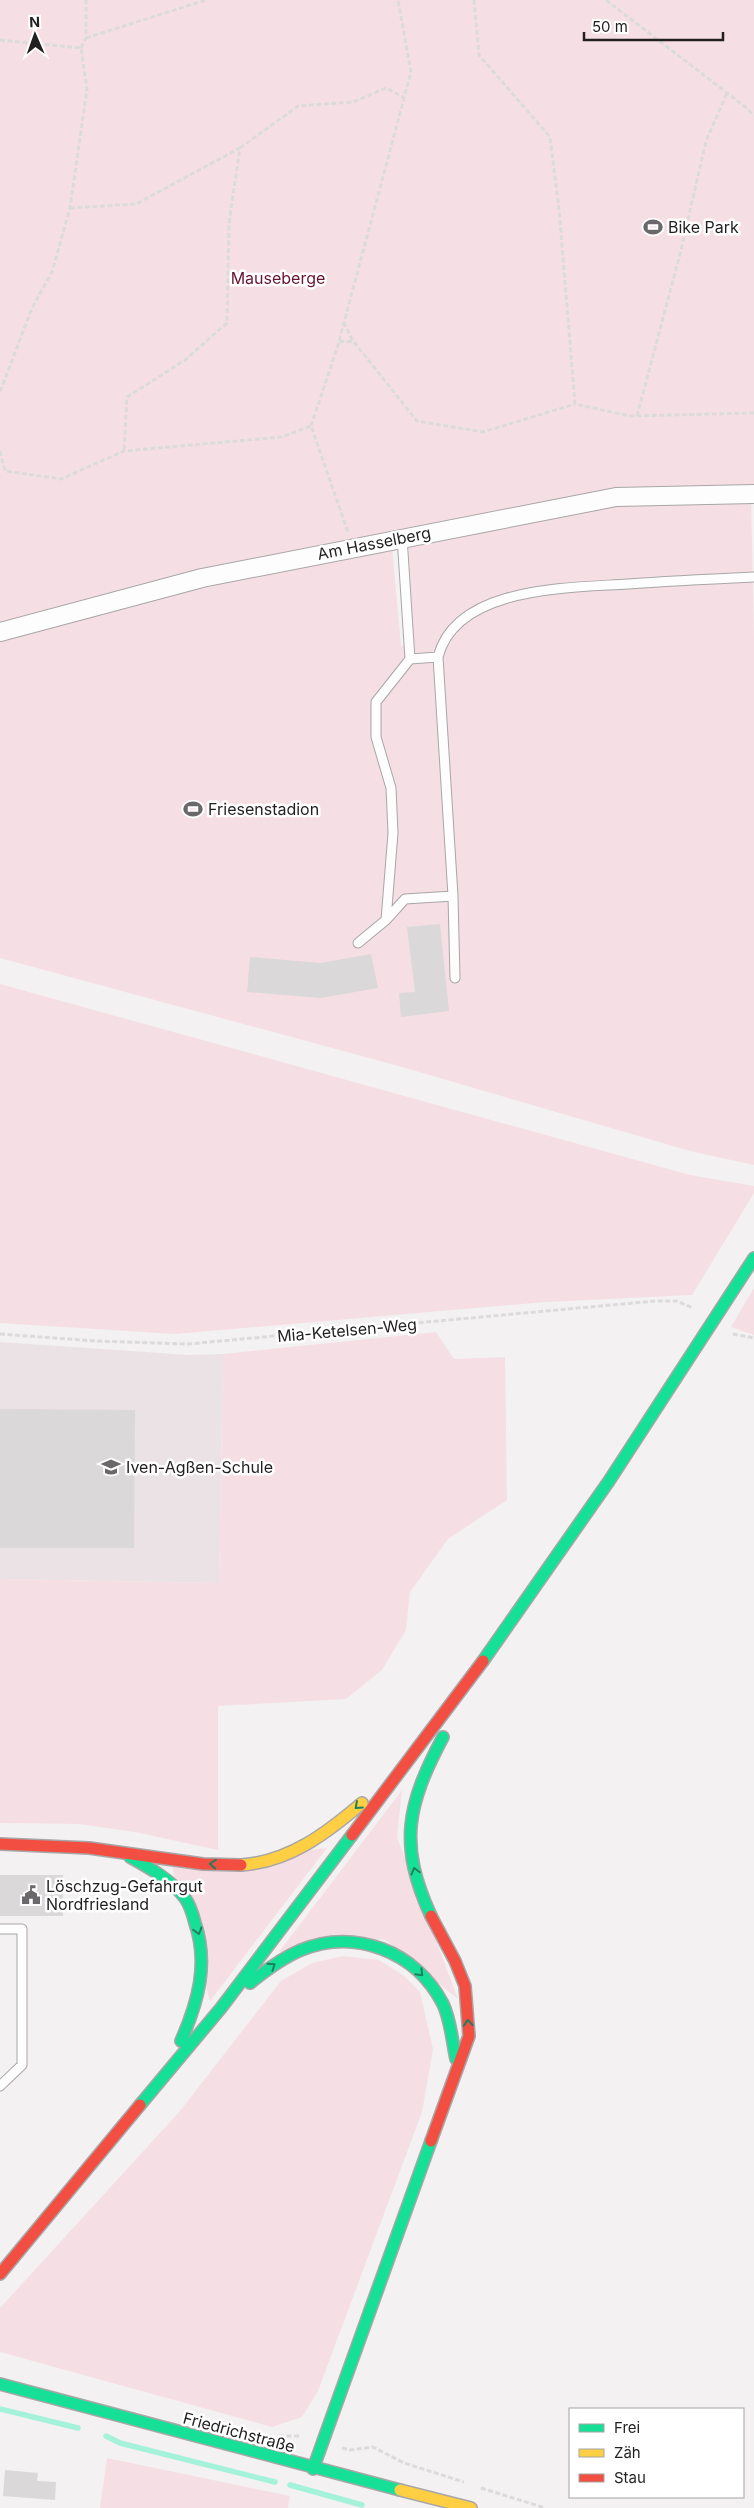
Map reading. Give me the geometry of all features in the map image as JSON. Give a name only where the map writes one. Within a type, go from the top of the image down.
[{"type":"main road","points":[[0,2274],[220,2008],[498,1641],[609,1480],[754,1258]]},
{"type":"main road","points":[[313,2469],[458,2070],[468,2036],[465,1988],[453,1954],[433,1920],[414,1873],[408,1835],[412,1804],[426,1769],[498,1641]]},
{"type":"main road","points":[[0,1844],[67,1845],[232,1866],[271,1860],[306,1846],[340,1823],[408,1762]]},
{"type":"main road","points":[[117,1850],[153,1869],[186,1899],[199,1931],[204,1965],[197,2006],[165,2076]]},
{"type":"main road","points":[[220,2008],[272,1965],[308,1947],[343,1941],[381,1947],[412,1965],[432,1985],[446,2013],[458,2070]]},
{"type":"main road","name":"Friedrichstraße","points":[[0,2384],[313,2469],[471,2508]]},
{"type":"street","name":"Am Hasselberg","points":[[0,632],[202,578],[616,496],[754,494]]},
{"type":"lane","points":[[386,920],[393,833],[391,788],[376,737],[376,702],[410,659],[402,538]]},
{"type":"lane","points":[[455,978],[453,896],[438,657],[442,642],[468,615],[519,594],[571,588],[754,577]]},
{"type":"lane","points":[[410,659],[438,657]]},
{"type":"lane","points":[[358,943],[386,920],[405,899],[453,896]]},
{"type":"lane","points":[[0,1929],[22,1929],[22,2065],[0,2086]]},
{"type":"path","points":[[0,392],[32,308],[52,272],[70,208],[86,89],[81,48],[86,38],[86,0]]},
{"type":"path","points":[[86,38],[206,0]]},
{"type":"path","points":[[344,525],[337,498],[311,426],[338,346],[411,72],[398,0]]},
{"type":"path","points":[[474,0],[479,54],[550,137],[559,209],[575,404]]},
{"type":"path","points":[[606,0],[754,116]]},
{"type":"path","points":[[0,40],[81,48]]},
{"type":"path","points":[[70,208],[136,204],[240,148],[298,106],[353,102],[386,88],[403,97]]},
{"type":"path","points":[[637,416],[680,254],[706,141],[727,93]]},
{"type":"path","points":[[124,451],[127,397],[184,360],[227,323],[229,223],[240,148]]},
{"type":"path","points":[[344,322],[354,342],[416,421],[483,432],[575,404],[637,416],[754,413]]},
{"type":"path","points":[[338,346],[342,341],[354,342]]},
{"type":"path","points":[[0,452],[5,471],[61,479],[124,451],[282,437],[311,426]]},
{"type":"path","name":"Mia-Ketelsen-Weg","points":[[0,1334],[188,1344],[654,1302],[677,1301],[693,1308]]},
{"type":"path","points":[[733,1334],[754,1338]]},
{"type":"shaded area","name":"Iven-Agßen-Schule","points":[[0,1342],[189,1355],[223,1354],[219,1583],[0,1579]]},
{"type":"green space","name":"Mauseberge","points":[[0,0],[754,0],[754,486],[616,493],[0,629]]},
{"type":"green space","points":[[751,498],[754,635],[754,1165],[690,1151],[402,1067],[0,958],[0,641],[130,604],[392,547],[401,646],[414,645],[408,542],[618,502]]},
{"type":"green space","points":[[0,984],[690,1175],[754,1186],[754,1193],[692,1295],[546,1302],[175,1334],[0,1323]]},
{"type":"green space","points":[[754,1288],[754,1335],[731,1327]]},
{"type":"green space","points":[[436,1332],[454,1359],[505,1357],[507,1500],[448,1539],[410,1592],[406,1630],[382,1670],[346,1699],[218,1706],[218,1850],[135,1832],[79,1824],[0,1823],[0,1579],[219,1583],[223,1354]]},
{"type":"green space","points":[[402,1790],[397,1837],[458,1999],[384,1939],[279,1952]]},
{"type":"green space","points":[[327,1848],[210,2001],[172,1867]]},
{"type":"green space","points":[[343,1956],[379,1960],[404,1976],[420,1992],[433,2049],[422,2112],[318,2391],[302,2417],[272,2427],[0,2352],[0,2308],[180,2111],[281,1981],[312,1963]]},
{"type":"green space","points":[[107,2458],[290,2496],[288,2508],[100,2508]]},
{"type":"building","points":[[440,924],[449,1011],[401,1017],[399,993],[415,992],[407,927]]},
{"type":"building","points":[[371,954],[378,988],[321,998],[247,992],[250,957],[321,963]]},
{"type":"building","points":[[0,1409],[135,1410],[134,1548],[0,1548]]},
{"type":"building","name":"Löschzug-Gefahrgut Nordfriesland","points":[[0,1875],[63,1875],[63,1916],[0,1916]]},
{"type":"building","points":[[5,2470],[38,2473],[37,2481],[56,2482],[55,2500],[3,2496]]},
{"type":"waterway","points":[[0,2409],[78,2428]]},
{"type":"waterway","points":[[106,2436],[120,2443],[275,2482]]},
{"type":"waterway","points":[[290,2485],[362,2505]]},
{"type":"traffic: fast","points":[[483,1661],[609,1481],[754,1258]]},
{"type":"traffic: fast","points":[[431,1916],[414,1867],[411,1825],[421,1784],[443,1737]]},
{"type":"traffic: fast","points":[[140,2105],[221,2008],[352,1835]]},
{"type":"traffic: fast","points":[[130,1857],[160,1875],[185,1898],[191,1910],[199,1938],[201,1953],[200,1983],[197,1997],[181,2041]]},
{"type":"traffic: fast","points":[[250,1983],[287,1957],[301,1950],[321,1944],[363,1943],[382,1949],[400,1958],[417,1970],[431,1986],[446,2011],[456,2059]]},
{"type":"traffic: fast","points":[[313,2469],[431,2141]]},
{"type":"traffic: fast","points":[[0,2384],[400,2490]]},
{"type":"traffic: slow","points":[[241,1865],[259,1863],[291,1852],[321,1835],[362,1803]]},
{"type":"traffic: slow","points":[[400,2490],[471,2508]]},
{"type":"traffic: jam","points":[[352,1835],[483,1661]]},
{"type":"traffic: jam","points":[[0,1844],[89,1848],[203,1864],[241,1865]]},
{"type":"traffic: jam","points":[[431,1916],[455,1961],[465,1986],[469,2036],[431,2141]]},
{"type":"traffic: jam","points":[[0,2274],[140,2105]]},
{"type":"place","name":"Bike Park","points":[[653,227]]},
{"type":"place","name":"Friesenstadion","points":[[193,809]]},
{"type":"place","name":"Iven-Agßen-Schule","points":[[111,1467]]},
{"type":"place","name":"Löschzug-Gefahrgut Nordfriesland","points":[[31,1895]]}]
